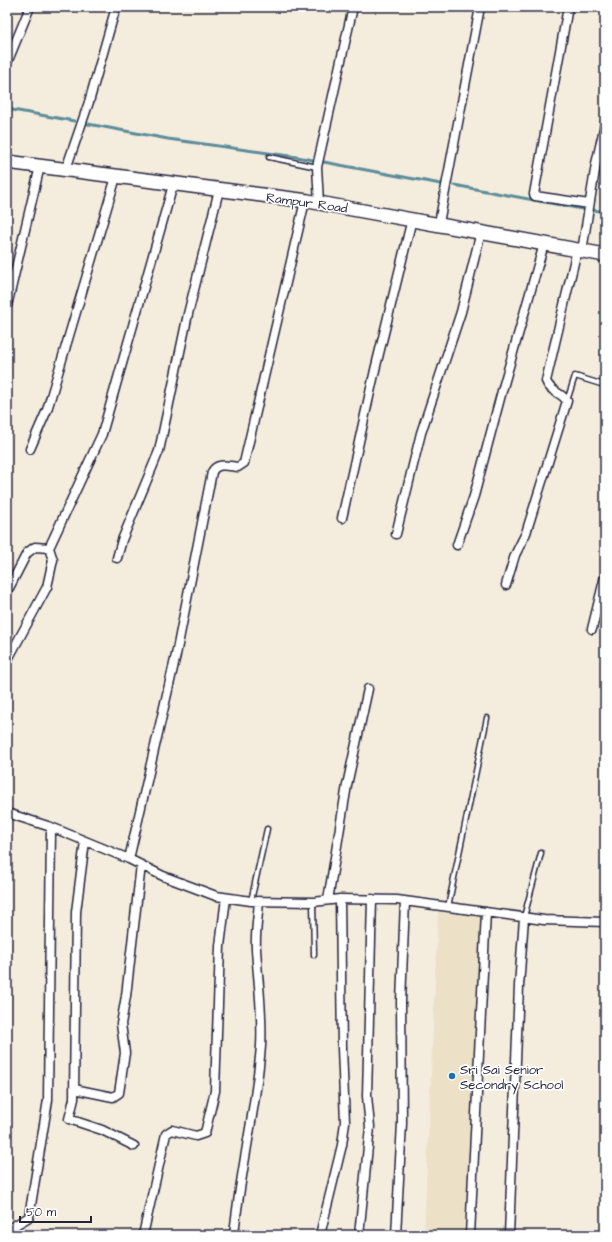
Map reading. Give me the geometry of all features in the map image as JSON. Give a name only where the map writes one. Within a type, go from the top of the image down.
[{"type":"main road","name":"Rampur Road","points":[[7,162],[173,185],[320,203],[439,223],[605,255]]},
{"type":"street","points":[[7,63],[30,7]]},
{"type":"street","points":[[66,169],[89,102],[116,7]]},
{"type":"street","points":[[320,203],[318,163],[353,7]]},
{"type":"street","points":[[439,223],[480,7]]},
{"type":"street","points":[[568,7],[534,194],[535,196],[589,204]]},
{"type":"street","points":[[506,585],[515,555],[526,533],[567,401],[565,398],[550,389],[546,381],[580,251],[605,124]]},
{"type":"street","points":[[7,306],[40,166]]},
{"type":"street","points":[[30,449],[47,410],[116,177]]},
{"type":"street","points":[[7,661],[47,587],[53,560],[49,548],[102,434],[173,185]]},
{"type":"street","points":[[117,558],[122,540],[159,451],[188,314],[219,190]]},
{"type":"street","points":[[129,858],[176,655],[212,472],[214,467],[219,465],[238,467],[244,463],[305,201]]},
{"type":"street","points":[[342,518],[375,370],[412,219]]},
{"type":"street","points":[[396,534],[421,433],[462,312],[482,232]]},
{"type":"street","points":[[457,545],[474,496],[544,244]]},
{"type":"street","points":[[7,592],[27,553],[35,547],[49,548]]},
{"type":"street","points":[[592,629],[605,576]]},
{"type":"street","points":[[328,900],[347,785],[368,689]]},
{"type":"street","points":[[7,813],[51,826],[129,858],[189,886],[226,898],[255,901],[313,902],[340,899],[405,901],[524,918],[605,922]]},
{"type":"street","points":[[10,1235],[12,1227],[29,1217],[48,1100],[51,826]]},
{"type":"street","points":[[85,841],[76,912],[74,1099],[69,1119],[102,1130],[134,1146]]},
{"type":"street","points":[[74,1089],[113,1097],[119,1092],[125,1053],[121,1024],[126,996],[141,864]]},
{"type":"street","points":[[143,1235],[166,1134],[172,1130],[196,1136],[205,1134],[215,1091],[220,946],[226,898]]},
{"type":"street","points":[[320,1235],[342,1145],[345,1122],[342,1048],[340,899]]},
{"type":"street","points":[[359,1235],[370,1128],[367,1096],[372,899]]},
{"type":"street","points":[[234,1235],[237,1200],[252,1118],[261,1045],[261,998],[256,948],[255,901]]},
{"type":"street","points":[[396,1235],[402,1151],[401,1002],[405,901]]},
{"type":"street","points":[[470,1235],[486,912]]},
{"type":"street","points":[[509,1235],[519,986],[524,918]]},
{"type":"lane","points":[[269,157],[318,163]]},
{"type":"lane","points":[[567,401],[575,376],[604,385]]},
{"type":"lane","points":[[448,907],[487,718]]},
{"type":"lane","points":[[255,901],[267,829]]},
{"type":"lane","points":[[524,918],[541,853]]},
{"type":"lane","points":[[313,902],[314,955]]},
{"type":"shaded area","name":"Sri Sai Senior Secondry School","points":[[438,912],[481,916],[464,1235],[424,1235]]},
{"type":"waterway","points":[[7,109],[74,121]]},
{"type":"waterway","points":[[88,124],[168,139],[297,157],[441,184]]},
{"type":"waterway","points":[[454,185],[582,209]]},
{"type":"waterway","points":[[593,210],[605,212]]},
{"type":"place","name":"Sri Sai Senior Secondry School","points":[[452,1076]]}]
